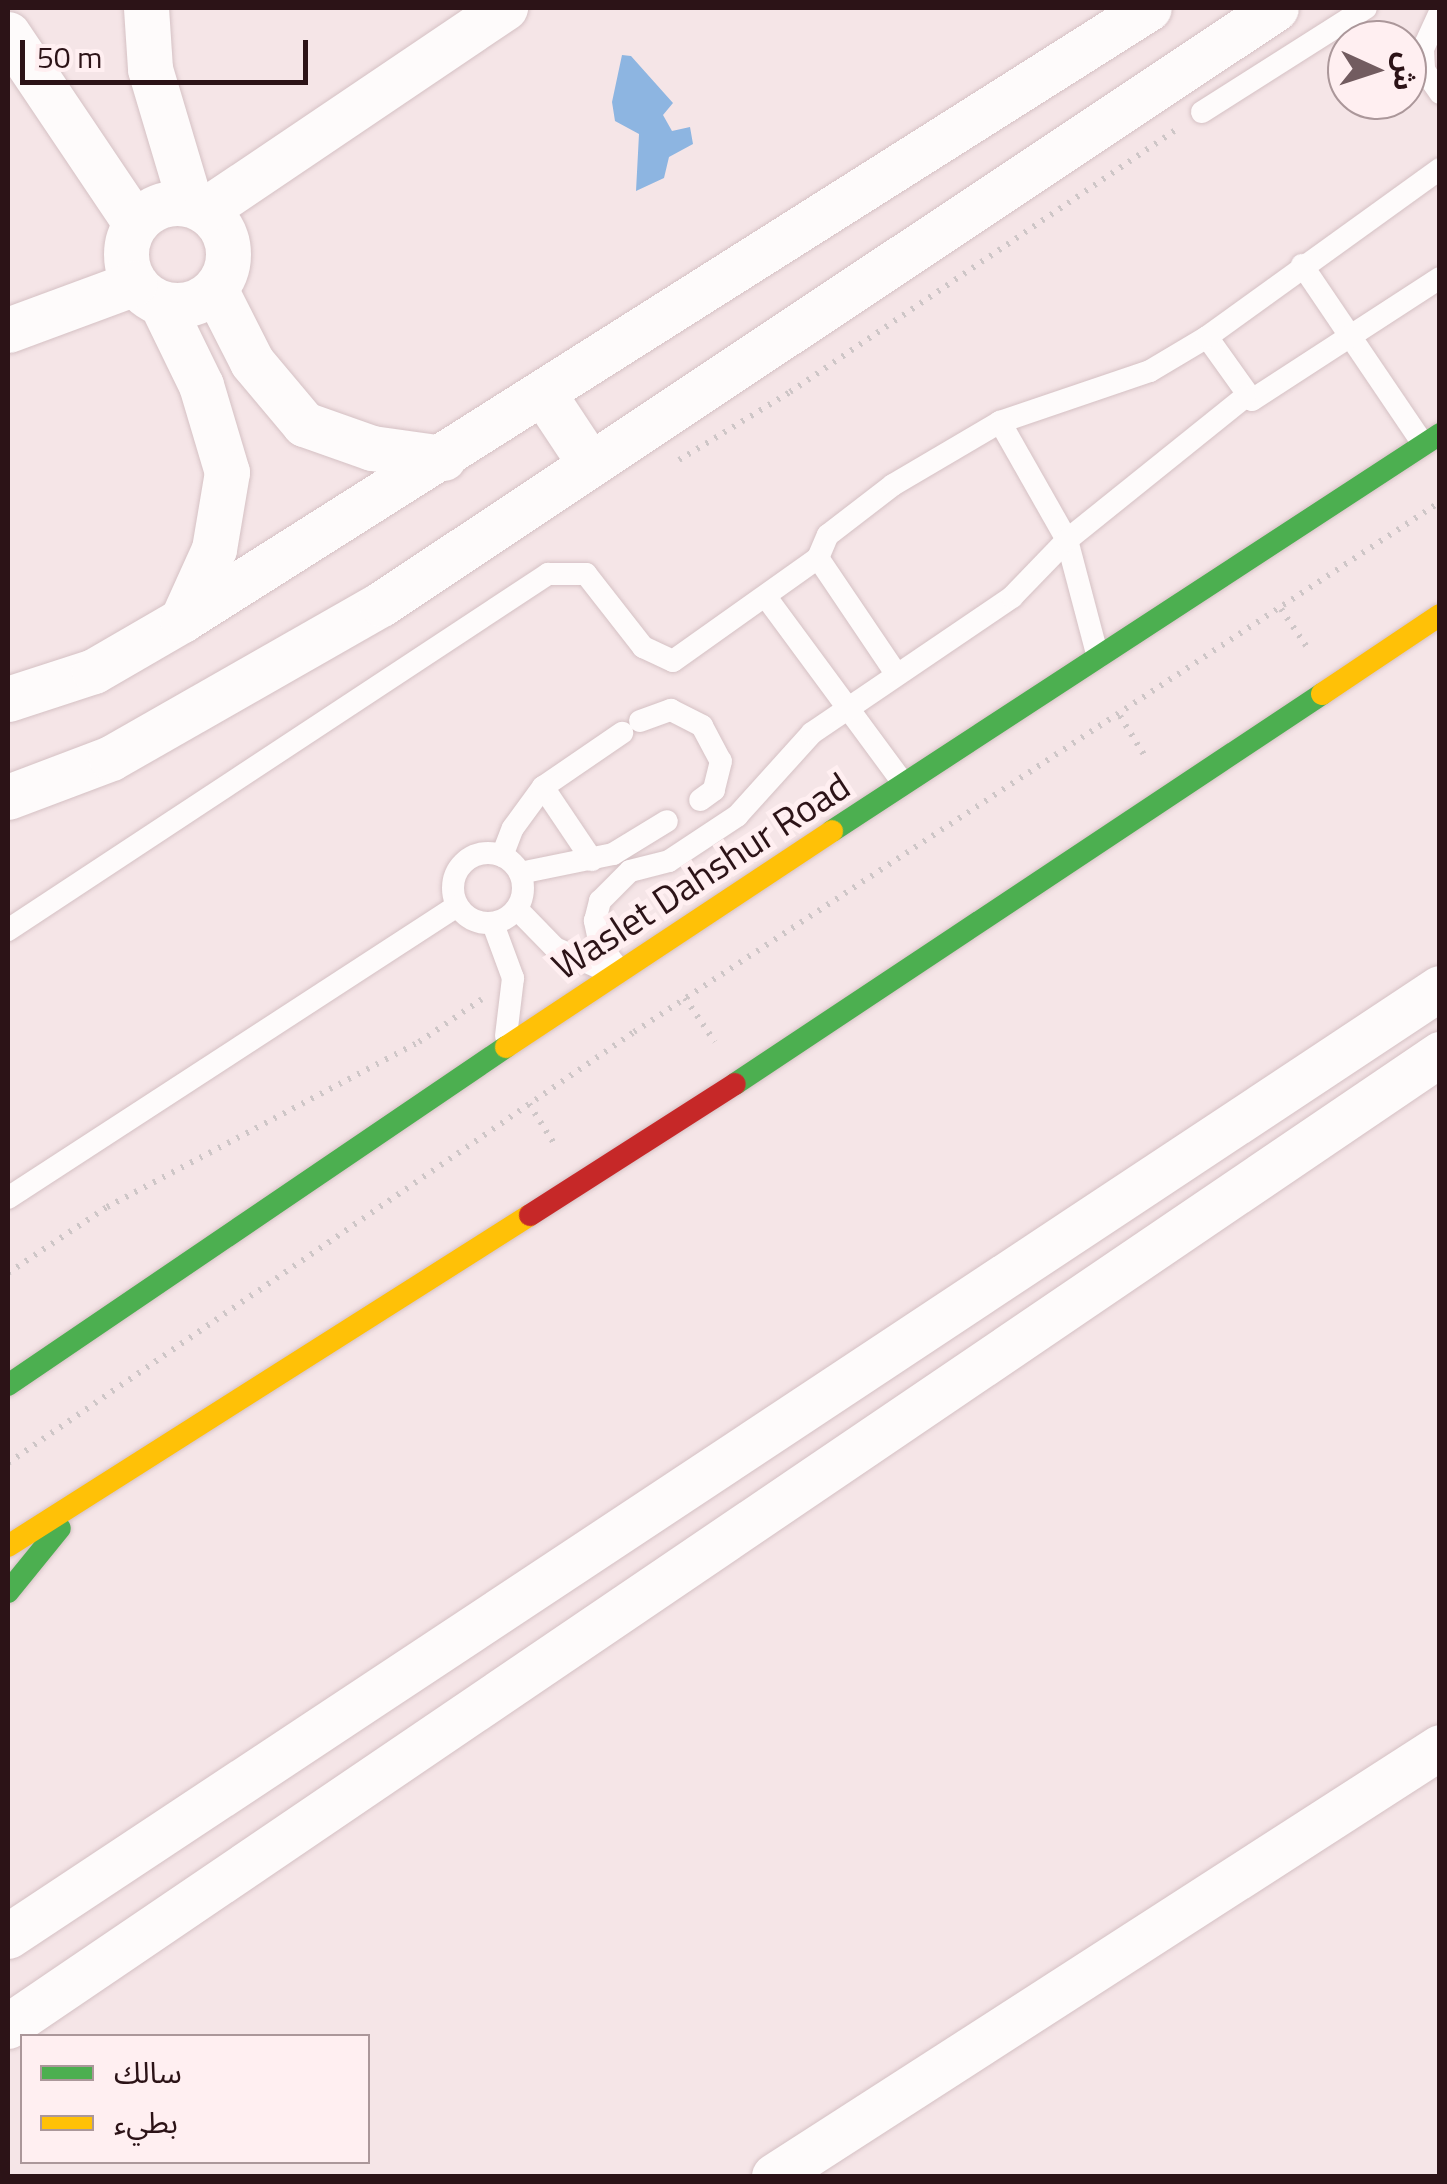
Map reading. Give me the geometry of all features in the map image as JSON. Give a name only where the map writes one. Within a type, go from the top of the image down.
[{"type":"main road","name":"Waslet Dahshur Road","points":[[14,1378],[618,972],[1431,439]]},
{"type":"main road","points":[[8,1546],[690,1114],[1440,614]]},
{"type":"main road","points":[[8,1592],[82,1497]]},
{"type":"street","points":[[8,330],[148,293],[190,304],[215,289],[225,273],[226,238],[197,206],[150,69],[146,8]]},
{"type":"street","points":[[182,620],[214,550],[227,472],[201,384],[125,253],[135,223],[159,205],[197,206],[505,8]]},
{"type":"street","points":[[8,699],[94,671],[182,620],[545,396],[1149,8]]},
{"type":"street","points":[[8,797],[111,758],[280,664],[590,464],[1276,8]]},
{"type":"street","points":[[8,34],[135,223]]},
{"type":"street","points":[[215,289],[252,362],[304,424],[372,448],[443,458]]},
{"type":"street","points":[[545,396],[590,464]]},
{"type":"street","points":[[8,1936],[1440,988]]},
{"type":"street","points":[[8,2026],[1440,1054]]},
{"type":"street","points":[[774,2176],[1440,1747]]},
{"type":"lane","points":[[1202,112],[1366,8]]},
{"type":"lane","points":[[1440,12],[1424,49],[1424,70],[1440,93]]},
{"type":"lane","points":[[8,930],[548,574],[586,574],[644,648],[663,661],[682,659],[818,558],[828,535],[893,484],[1000,422],[1150,372],[1207,337],[1302,264],[1440,169]]},
{"type":"lane","points":[[1302,264],[1351,336],[1431,439]]},
{"type":"lane","points":[[618,972],[596,934],[600,902],[640,865],[669,861],[737,816],[794,751],[895,672],[1012,597],[1068,540],[1244,397],[1259,397],[1440,278]]},
{"type":"lane","points":[[1207,337],[1244,397]]},
{"type":"lane","points":[[1000,422],[1068,540],[1098,657]]},
{"type":"lane","points":[[818,558],[895,672]]},
{"type":"lane","points":[[766,597],[904,784]]},
{"type":"lane","points":[[502,856],[513,828],[543,787],[631,727],[672,710],[702,726],[721,761],[714,790],[700,800]]},
{"type":"lane","points":[[543,787],[592,860]]},
{"type":"lane","points":[[520,873],[592,860],[667,821]]},
{"type":"lane","points":[[517,909],[492,924],[466,917],[456,906],[453,881],[466,860],[502,856],[520,873]]},
{"type":"lane","points":[[520,873],[517,909],[555,948],[618,972]]},
{"type":"lane","points":[[8,1198],[456,906]]},
{"type":"lane","points":[[492,924],[513,978],[501,1050]]},
{"type":"path","points":[[8,1462],[685,998],[1120,716],[1440,502]]},
{"type":"path","points":[[1281,609],[1310,652]]},
{"type":"path","points":[[1120,716],[1148,762]]},
{"type":"path","points":[[8,1273],[106,1207],[420,1042],[513,978]]},
{"type":"path","points":[[685,998],[716,1043]]},
{"type":"path","points":[[529,1104],[557,1147]]},
{"type":"water","points":[[622,55],[631,56],[673,103],[663,115],[672,131],[690,127],[693,144],[669,157],[664,178],[636,191],[639,134],[615,121],[612,102]]},
{"type":"traffic: fast","points":[[832,831],[1440,434]]},
{"type":"traffic: fast","points":[[735,1084],[1322,694]]},
{"type":"traffic: fast","points":[[8,1385],[506,1047]]},
{"type":"traffic: fast","points":[[8,1592],[60,1528]]},
{"type":"traffic: slow","points":[[1322,694],[1440,615]]},
{"type":"traffic: slow","points":[[506,1047],[832,831]]},
{"type":"traffic: slow","points":[[8,1546],[530,1215]]},
{"type":"traffic: jam","points":[[530,1215],[735,1084]]}]
